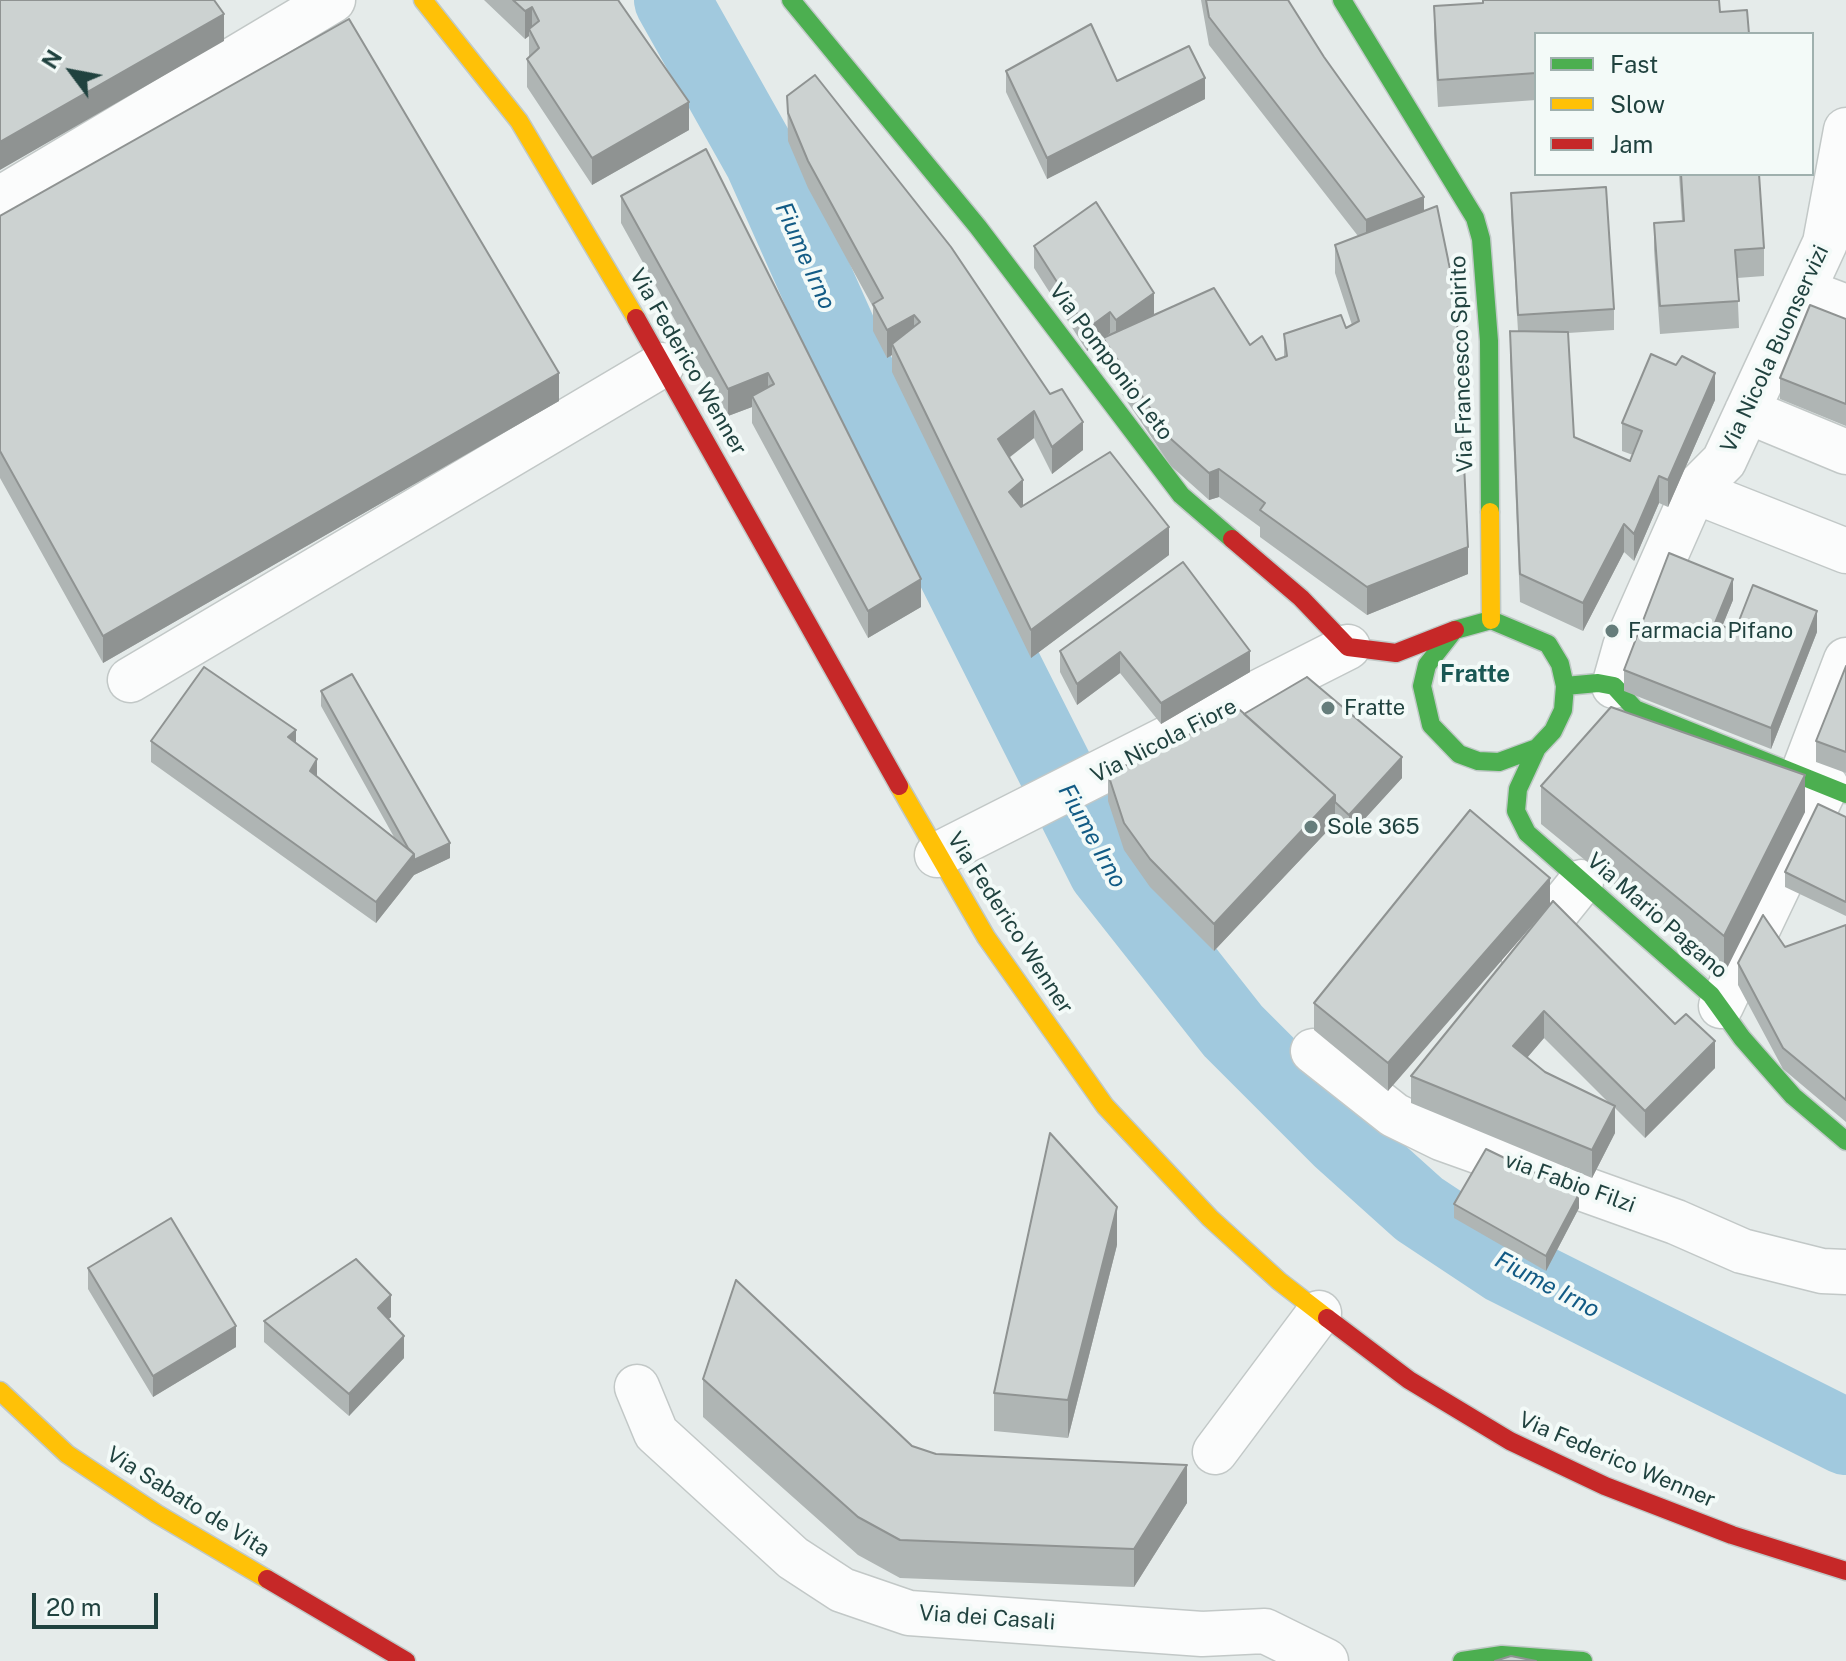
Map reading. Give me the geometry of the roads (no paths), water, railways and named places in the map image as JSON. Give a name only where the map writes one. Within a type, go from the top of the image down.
[{"type":"main road","name":"Via Federico Wenner","points":[[423,0],[519,121],[796,598],[937,855],[1012,977],[1105,1106],[1210,1218],[1319,1313],[1409,1380],[1510,1441],[1605,1486],[1718,1529],[1846,1571]]},
{"type":"main road","name":"Via Pomponio Leto","points":[[791,0],[978,227],[1181,495],[1301,598],[1348,647]]},
{"type":"main road","name":"Via Francesco Spirito","points":[[1342,0],[1475,218],[1481,239],[1489,341],[1491,620]]},
{"type":"main road","points":[[1348,647],[1396,653],[1470,624],[1491,620],[1548,644],[1560,664],[1565,686],[1563,710],[1553,731],[1537,748],[1499,762],[1478,761],[1459,754],[1443,741],[1431,725],[1424,706],[1425,676],[1437,648],[1452,633]]},
{"type":"main road","points":[[1565,686],[1598,683],[1614,686],[1635,709],[1824,786]]},
{"type":"main road","name":"Via Mario Pagano","points":[[1537,748],[1518,789],[1516,811],[1527,833],[1721,1006],[1742,1038],[1793,1096],[1846,1141]]},
{"type":"main road","name":"Via Sabato de Vita","points":[[0,1391],[67,1454],[131,1497],[406,1661]]},
{"type":"main road","points":[[1462,1661],[1502,1655],[1583,1661]]},
{"type":"street","points":[[0,199],[333,0]]},
{"type":"street","name":"Via Nicola Buonservizi","points":[[1614,686],[1625,647],[1694,491],[1724,461],[1804,291],[1836,247],[1846,130]]},
{"type":"street","points":[[1804,291],[1846,307]]},
{"type":"street","points":[[130,680],[662,365]]},
{"type":"street","points":[[1747,411],[1846,452]]},
{"type":"street","points":[[1694,491],[1846,551]]},
{"type":"street","name":"Via Nicola Fiore","points":[[937,855],[1348,647]]},
{"type":"street","points":[[1721,1006],[1824,786],[1846,660]]},
{"type":"street","points":[[1502,980],[1581,882]]},
{"type":"street","name":"via Fabio Filzi","points":[[1313,1051],[1394,1115],[1441,1138],[1662,1216],[1742,1251],[1822,1271],[1846,1272]]},
{"type":"street","points":[[1394,1115],[1423,1078]]},
{"type":"street","points":[[1215,1452],[1319,1313]]},
{"type":"street","name":"Via dei Casali","points":[[637,1387],[656,1433],[793,1558],[842,1590],[909,1613],[1202,1634],[1265,1631],[1326,1661]]},
{"type":"waterway","name":"Fiume Irno","points":[[672,0],[762,160],[869,400],[1106,870],[1233,1031],[1340,1138],[1419,1209],[1505,1266],[1846,1437]]},
{"type":"place","name":"Farmacia Pifano","points":[[1612,631]]},
{"type":"place","name":"Fratte","points":[[1328,708]]},
{"type":"place","name":"Sole 365","points":[[1311,827]]},
{"type":"district","name":"Fratte","points":[[1475,675]]}]
